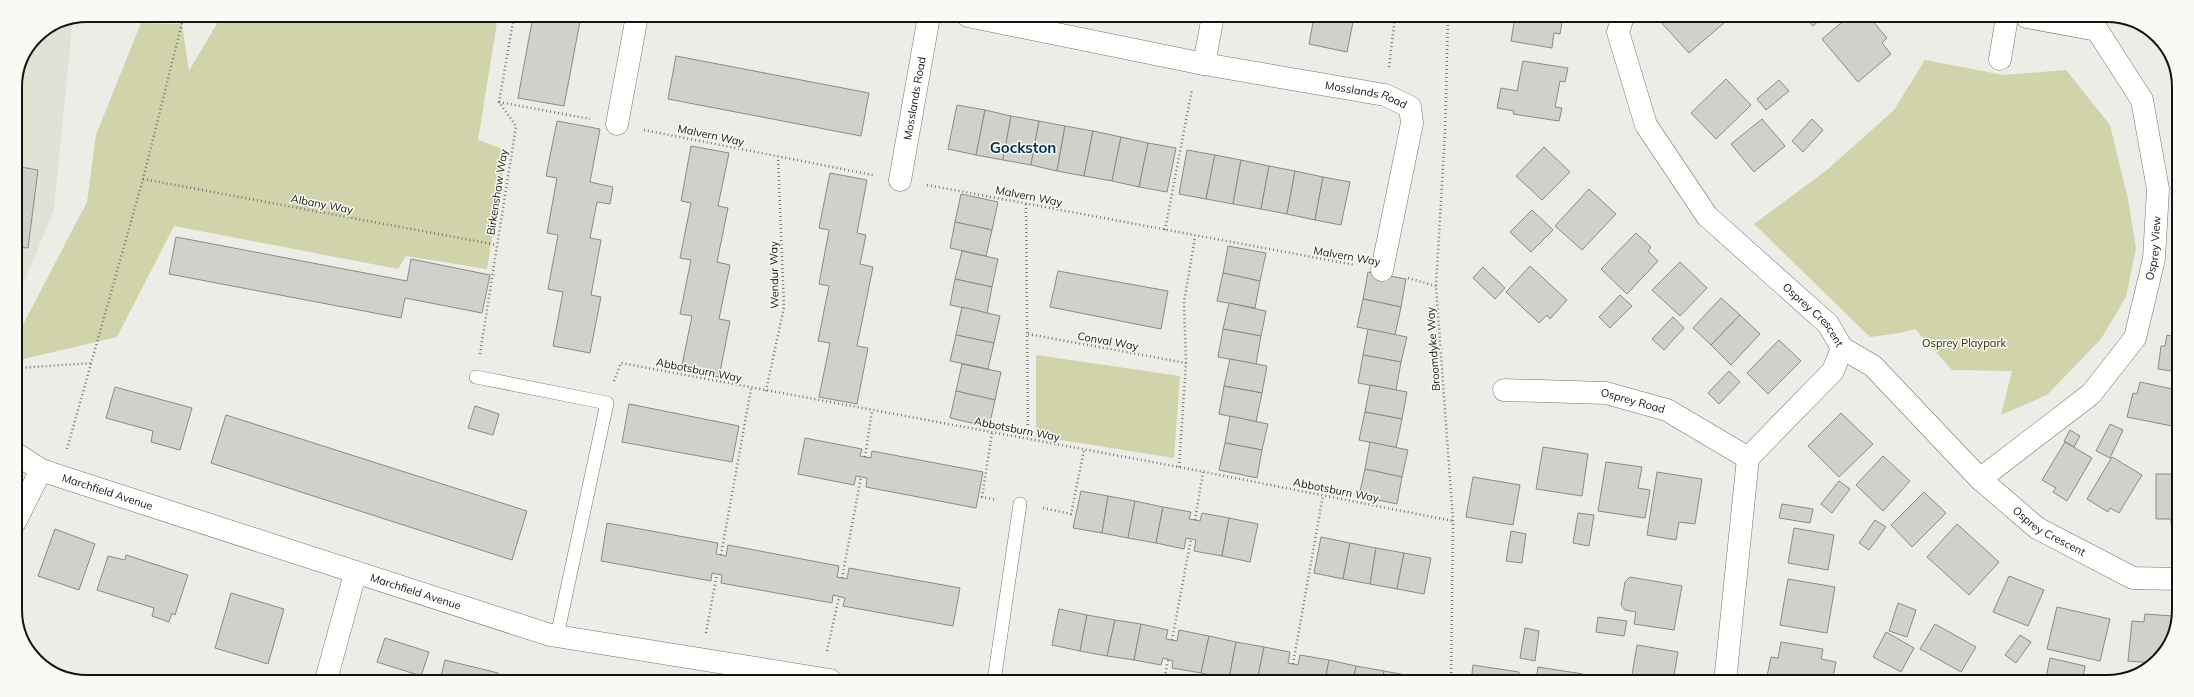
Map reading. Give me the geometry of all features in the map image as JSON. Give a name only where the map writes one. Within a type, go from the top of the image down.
[{"type":"street","points":[[617,124],[636,22]]},
{"type":"street","name":"Mosslands Road","points":[[900,180],[928,22]]},
{"type":"street","name":"Mosslands Road","points":[[998,22],[1200,63],[1385,95],[1410,107],[1412,124],[1382,270]]},
{"type":"street","points":[[1200,63],[1211,22]]},
{"type":"street","name":"Osprey Crescent","points":[[1622,22],[1618,32],[1646,125],[1707,216],[1828,324],[1842,348],[1873,366],[1980,479],[2037,528],[2133,578],[2172,579]]},
{"type":"street","points":[[2000,59],[2006,22]]},
{"type":"street","name":"Osprey View","points":[[1980,479],[2091,394],[2135,338],[2154,260],[2158,189],[2142,100],[2097,30],[2054,22]]},
{"type":"street","points":[[1726,675],[1748,458],[1833,371],[1842,348]]},
{"type":"street","name":"Osprey Road","points":[[1504,390],[1606,393],[1667,410],[1748,458]]},
{"type":"street","name":"Marchfield Avenue","points":[[22,457],[50,473],[355,574],[557,636],[796,675]]},
{"type":"street","points":[[22,512],[50,473]]},
{"type":"street","points":[[327,675],[355,574]]},
{"type":"lane","points":[[476,377],[607,403],[557,636]]},
{"type":"lane","points":[[995,675],[1020,504]]},
{"type":"path","points":[[50,473],[93,363],[143,178],[182,22]]},
{"type":"path","points":[[499,102],[513,22]]},
{"type":"path","points":[[1385,95],[1394,22]]},
{"type":"path","name":"Broomdyke Way","points":[[1448,22],[1445,133],[1436,286],[1453,521],[1451,675]]},
{"type":"path","points":[[1165,230],[1200,63]]},
{"type":"path","name":"Malvern Way","points":[[499,102],[1195,237],[1382,270],[1436,286]]},
{"type":"path","name":"Birkenshaw Way","points":[[476,377],[516,126],[499,102]]},
{"type":"path","name":"Wendur Way","points":[[766,391],[784,308],[778,157]]},
{"type":"path","name":"Albany Way","points":[[143,178],[498,245]]},
{"type":"path","points":[[1026,204],[1028,440]]},
{"type":"path","points":[[1179,467],[1186,363],[1184,302],[1195,237]]},
{"type":"path","name":"Conval Way","points":[[1028,334],[1186,363]]},
{"type":"path","points":[[22,368],[93,363]]},
{"type":"path","name":"Abbotsburn Way","points":[[607,403],[621,363],[1179,467],[1453,521]]},
{"type":"path","points":[[721,555],[751,388]]},
{"type":"path","points":[[865,457],[872,411]]},
{"type":"path","points":[[1195,520],[1203,472]]},
{"type":"path","points":[[842,578],[861,477]]},
{"type":"path","points":[[1293,664],[1323,495]]},
{"type":"path","points":[[1172,640],[1191,539]]},
{"type":"path","points":[[701,659],[717,574]]},
{"type":"path","points":[[827,675],[839,597]]},
{"type":"path","points":[[1165,675],[1168,660]]},
{"type":"shaded area","points":[[72,24],[54,209],[22,288],[23,75],[27,62],[41,41],[51,33]]},
{"type":"green space","points":[[218,22],[497,22],[478,140],[506,150],[487,269],[406,256],[398,269],[174,226],[117,337],[22,359],[22,327],[87,202],[96,135],[141,23],[182,24],[189,71]]},
{"type":"green space","name":"Osprey Playpark","points":[[1925,60],[2003,75],[2066,70],[2110,125],[2128,199],[2136,248],[2126,297],[2101,339],[2047,395],[2001,415],[2012,371],[1952,370],[1915,329],[1900,333],[1870,337],[1754,224],[1827,170],[1894,110]]},
{"type":"green space","points":[[1036,355],[1180,376],[1174,458],[1036,436]]},
{"type":"building","points":[[532,22],[580,22],[564,106],[518,98]]},
{"type":"building","points":[[1313,22],[1353,22],[1347,52],[1309,44]]},
{"type":"building","points":[[1514,22],[1562,22],[1560,34],[1554,33],[1552,48],[1511,41]]},
{"type":"building","points":[[1661,22],[1725,22],[1689,53]]},
{"type":"building","points":[[1809,22],[1817,22],[1813,26]]},
{"type":"building","points":[[1842,22],[1874,22],[1887,38],[1882,43],[1891,54],[1858,82],[1822,39]]},
{"type":"building","points":[[676,56],[869,93],[861,136],[668,99]]},
{"type":"building","points":[[1523,61],[1568,68],[1565,82],[1560,81],[1555,107],[1562,108],[1559,121],[1513,114],[1514,111],[1497,108],[1501,88],[1517,91]]},
{"type":"building","points":[[1726,79],[1751,105],[1716,139],[1691,113]]},
{"type":"building","points":[[1779,80],[1789,91],[1766,110],[1757,99]]},
{"type":"building","points":[[957,105],[985,110],[976,155],[948,149]]},
{"type":"building","points":[[985,110],[1011,116],[1003,160],[976,155]]},
{"type":"building","points":[[1011,116],[1039,121],[1031,165],[1003,160]]},
{"type":"building","points":[[1762,119],[1785,146],[1754,172],[1731,144]]},
{"type":"building","points":[[1812,119],[1823,130],[1803,152],[1792,141]]},
{"type":"building","points":[[557,121],[600,129],[590,182],[613,187],[610,204],[597,202],[590,238],[601,240],[591,295],[601,297],[590,353],[553,346],[563,292],[548,289],[558,235],[547,233],[557,178],[546,176]]},
{"type":"building","points":[[1039,121],[1065,126],[1057,171],[1031,165]]},
{"type":"building","points":[[1065,126],[1093,131],[1084,176],[1057,171]]},
{"type":"building","points":[[1093,131],[1121,137],[1112,181],[1084,176]]},
{"type":"building","points":[[1121,137],[1148,143],[1139,187],[1112,181]]},
{"type":"building","points":[[1148,143],[1176,148],[1167,192],[1139,187]]},
{"type":"building","points":[[691,146],[729,153],[718,206],[728,208],[717,262],[730,265],[719,319],[730,321],[719,377],[681,370],[692,316],[680,314],[691,260],[680,258],[691,203],[681,201]]},
{"type":"building","points":[[1544,147],[1570,172],[1542,200],[1516,176]]},
{"type":"building","points":[[1187,150],[1215,155],[1206,199],[1179,194]]},
{"type":"building","points":[[1215,155],[1241,160],[1233,204],[1206,199]]},
{"type":"building","points":[[1241,160],[1269,166],[1261,209],[1233,204]]},
{"type":"building","points":[[1269,166],[1295,171],[1287,214],[1261,209]]},
{"type":"building","points":[[22,167],[38,170],[28,248],[22,248]]},
{"type":"building","points":[[1295,171],[1323,177],[1315,220],[1287,214]]},
{"type":"building","points":[[830,173],[867,180],[857,233],[866,235],[860,264],[873,267],[857,346],[868,348],[857,404],[819,397],[830,343],[818,341],[829,286],[819,284],[829,230],[819,228]]},
{"type":"building","points":[[1323,177],[1350,182],[1341,225],[1315,220]]},
{"type":"building","points":[[1589,189],[1616,214],[1582,250],[1555,226]]},
{"type":"building","points":[[961,194],[998,202],[992,230],[955,222]]},
{"type":"building","points":[[1532,210],[1553,230],[1531,252],[1510,232]]},
{"type":"building","points":[[955,222],[992,230],[986,256],[950,248]]},
{"type":"building","points":[[1636,233],[1651,247],[1648,251],[1658,261],[1627,294],[1601,269]]},
{"type":"building","points":[[176,237],[407,281],[411,259],[490,275],[482,313],[405,298],[401,318],[169,274]]},
{"type":"building","points":[[1228,246],[1266,253],[1260,281],[1223,273]]},
{"type":"building","points":[[962,251],[998,259],[992,287],[955,279]]},
{"type":"building","points":[[1680,262],[1707,288],[1680,316],[1652,290]]},
{"type":"building","points":[[1530,266],[1567,300],[1550,319],[1547,315],[1539,323],[1506,292]]},
{"type":"building","points":[[1483,267],[1505,288],[1495,299],[1473,278]]},
{"type":"building","points":[[1058,271],[1168,291],[1161,329],[1050,307]]},
{"type":"building","points":[[1368,272],[1406,279],[1401,307],[1363,299]]},
{"type":"building","points":[[1223,273],[1260,281],[1255,308],[1217,301]]},
{"type":"building","points":[[955,279],[992,287],[987,313],[950,305]]},
{"type":"building","points":[[1620,295],[1632,306],[1610,328],[1599,317]]},
{"type":"building","points":[[1721,298],[1740,315],[1711,345],[1693,328]]},
{"type":"building","points":[[1363,299],[1401,307],[1395,335],[1357,327]]},
{"type":"building","points":[[1229,303],[1266,311],[1261,336],[1223,329]]},
{"type":"building","points":[[962,307],[1000,316],[994,343],[956,335]]},
{"type":"building","points":[[1740,315],[1760,334],[1731,365],[1711,345]]},
{"type":"building","points":[[1673,317],[1684,328],[1664,350],[1652,339]]},
{"type":"building","points":[[1223,329],[1261,336],[1256,364],[1218,357]]},
{"type":"building","points":[[1368,329],[1407,337],[1401,362],[1363,355]]},
{"type":"building","points":[[956,335],[994,343],[988,369],[950,361]]},
{"type":"building","points":[[2167,335],[2172,336],[2172,371],[2158,369],[2161,346],[2165,346]]},
{"type":"building","points":[[1779,340],[1801,361],[1768,394],[1747,373]]},
{"type":"building","points":[[1363,355],[1401,362],[1396,390],[1358,383]]},
{"type":"building","points":[[1230,359],[1267,366],[1262,393],[1224,386]]},
{"type":"building","points":[[962,364],[1001,372],[995,400],[956,391]]},
{"type":"building","points":[[1729,371],[1740,382],[1719,404],[1708,393]]},
{"type":"building","points":[[2140,382],[2172,389],[2172,426],[2127,417],[2133,393],[2137,394]]},
{"type":"building","points":[[1370,385],[1407,392],[1402,419],[1365,412]]},
{"type":"building","points":[[1224,386],[1262,393],[1256,422],[1219,414]]},
{"type":"building","points":[[115,387],[192,408],[180,450],[151,442],[153,431],[106,418]]},
{"type":"building","points":[[956,391],[995,400],[989,427],[950,418]]},
{"type":"building","points":[[629,404],[739,426],[732,462],[622,442]]},
{"type":"building","points":[[475,406],[499,414],[493,435],[468,428]]},
{"type":"building","points":[[1365,412],[1402,419],[1396,448],[1359,440]]},
{"type":"building","points":[[1841,413],[1873,444],[1839,477],[1808,446]]},
{"type":"building","points":[[226,415],[527,511],[512,560],[211,463]]},
{"type":"building","points":[[1230,416],[1268,424],[1262,450],[1225,443]]},
{"type":"building","points":[[2110,424],[2123,430],[2110,458],[2096,451]]},
{"type":"building","points":[[2070,430],[2080,436],[2074,447],[2064,441]]},
{"type":"building","points":[[805,438],[862,449],[860,456],[871,458],[872,451],[983,472],[976,508],[866,487],[867,478],[856,476],[854,485],[798,474]]},
{"type":"building","points":[[1370,442],[1408,450],[1402,477],[1365,469]]},
{"type":"building","points":[[2065,442],[2092,458],[2067,501],[2053,492],[2056,488],[2042,480]]},
{"type":"building","points":[[1225,443],[1262,450],[1257,478],[1219,470]]},
{"type":"building","points":[[1543,447],[1588,454],[1582,496],[1536,489]]},
{"type":"building","points":[[1883,456],[1910,481],[1883,511],[1856,485]]},
{"type":"building","points":[[2112,457],[2142,475],[2119,513],[2110,508],[2108,512],[2087,499]]},
{"type":"building","points":[[1606,462],[1642,467],[1638,488],[1650,490],[1645,518],[1598,511]]},
{"type":"building","points":[[1365,469],[1402,477],[1397,504],[1359,496]]},
{"type":"building","points":[[1657,472],[1702,479],[1695,524],[1679,522],[1676,540],[1647,535]]},
{"type":"building","points":[[2156,474],[2172,474],[2172,524],[2171,519],[2156,519]]},
{"type":"building","points":[[1473,477],[1520,485],[1513,525],[1466,517]]},
{"type":"building","points":[[1839,481],[1850,489],[1832,513],[1821,504]]},
{"type":"building","points":[[1081,491],[1108,496],[1102,533],[1073,528]]},
{"type":"building","points":[[1924,492],[1946,513],[1912,547],[1891,525]]},
{"type":"building","points":[[1108,496],[1135,501],[1128,538],[1102,533]]},
{"type":"building","points":[[1135,501],[1163,507],[1156,543],[1128,538]]},
{"type":"building","points":[[1782,504],[1813,509],[1810,523],[1779,518]]},
{"type":"building","points":[[1163,507],[1191,512],[1189,519],[1200,521],[1202,513],[1229,518],[1222,556],[1194,551],[1196,540],[1186,538],[1184,549],[1156,543]]},
{"type":"building","points":[[1578,513],[1594,515],[1589,546],[1573,543]]},
{"type":"building","points":[[1229,518],[1258,524],[1250,562],[1222,556]]},
{"type":"building","points":[[1875,520],[1886,527],[1869,550],[1859,543]]},
{"type":"building","points":[[607,523],[718,543],[716,554],[726,556],[728,545],[839,566],[837,577],[847,579],[849,568],[960,588],[953,626],[843,606],[845,598],[833,595],[832,603],[721,583],[722,575],[712,573],[711,581],[601,561]]},
{"type":"building","points":[[1957,524],[1999,562],[1969,595],[1927,557]]},
{"type":"building","points":[[1794,528],[1834,535],[1828,570],[1788,563]]},
{"type":"building","points":[[55,529],[95,544],[79,590],[38,576]]},
{"type":"building","points":[[1511,531],[1526,534],[1522,563],[1506,561]]},
{"type":"building","points":[[1321,537],[1350,543],[1343,579],[1314,573]]},
{"type":"building","points":[[1350,543],[1376,548],[1370,584],[1343,579]]},
{"type":"building","points":[[1376,548],[1404,553],[1397,589],[1370,584]]},
{"type":"building","points":[[1404,553],[1431,558],[1424,594],[1397,589]]},
{"type":"building","points":[[126,555],[188,575],[175,615],[172,613],[169,622],[152,616],[154,608],[97,590],[108,556],[125,560]]},
{"type":"building","points":[[2009,576],[2044,590],[2028,626],[1993,612]]},
{"type":"building","points":[[1630,577],[1682,586],[1674,630],[1634,624],[1636,612],[1625,610],[1621,605],[1625,582]]},
{"type":"building","points":[[1788,579],[1835,587],[1827,633],[1780,625]]},
{"type":"building","points":[[231,593],[284,609],[268,664],[215,648]]},
{"type":"building","points":[[1898,603],[1916,610],[1907,637],[1889,631]]},
{"type":"building","points":[[2057,607],[2110,619],[2100,661],[2047,649]]},
{"type":"building","points":[[1059,609],[1087,615],[1080,651],[1052,645]]},
{"type":"building","points":[[2145,614],[2171,616],[2170,627],[2165,639],[2153,656],[2145,662],[2128,661],[2132,621],[2144,622]]},
{"type":"building","points":[[1087,615],[1115,620],[1107,656],[1080,651]]},
{"type":"building","points":[[1598,617],[1627,621],[1624,636],[1596,632]]},
{"type":"building","points":[[1115,620],[1141,624],[1134,660],[1107,656]]},
{"type":"building","points":[[1141,624],[1168,630],[1166,639],[1177,641],[1179,630],[1209,636],[1201,673],[1172,668],[1173,661],[1163,658],[1161,665],[1134,660]]},
{"type":"building","points":[[1935,624],[1976,647],[1961,672],[1920,649]]},
{"type":"building","points":[[1525,628],[1539,631],[1535,661],[1520,658]]},
{"type":"building","points":[[1886,632],[1914,648],[1901,672],[1873,657]]},
{"type":"building","points":[[2020,635],[2031,642],[2016,663],[2005,655]]},
{"type":"building","points":[[1209,636],[1236,642],[1230,675],[1210,675],[1201,673]]},
{"type":"building","points":[[385,638],[429,652],[421,675],[377,662]]},
{"type":"building","points":[[1236,642],[1264,647],[1258,675],[1230,675]]},
{"type":"building","points":[[1781,642],[1823,649],[1821,659],[1836,662],[1833,675],[1767,675],[1771,657],[1778,658]]},
{"type":"building","points":[[1637,645],[1678,652],[1674,675],[1632,675]]},
{"type":"building","points":[[1264,647],[1290,652],[1288,663],[1298,665],[1300,655],[1329,660],[1326,675],[1258,675]]},
{"type":"building","points":[[2050,658],[2085,666],[2083,675],[2046,675]]},
{"type":"building","points":[[445,660],[498,673],[497,675],[441,675]]},
{"type":"building","points":[[1329,660],[1356,666],[1354,675],[1326,675]]},
{"type":"building","points":[[1473,665],[1519,672],[1519,675],[1472,675]]},
{"type":"building","points":[[1356,666],[1384,671],[1383,675],[1354,675]]},
{"type":"building","points":[[1538,667],[1583,674],[1583,675],[1537,675]]},
{"type":"building","points":[[1384,671],[1406,675],[1383,675]]},
{"type":"district","name":"Gockston","points":[[1023,147]]}]
